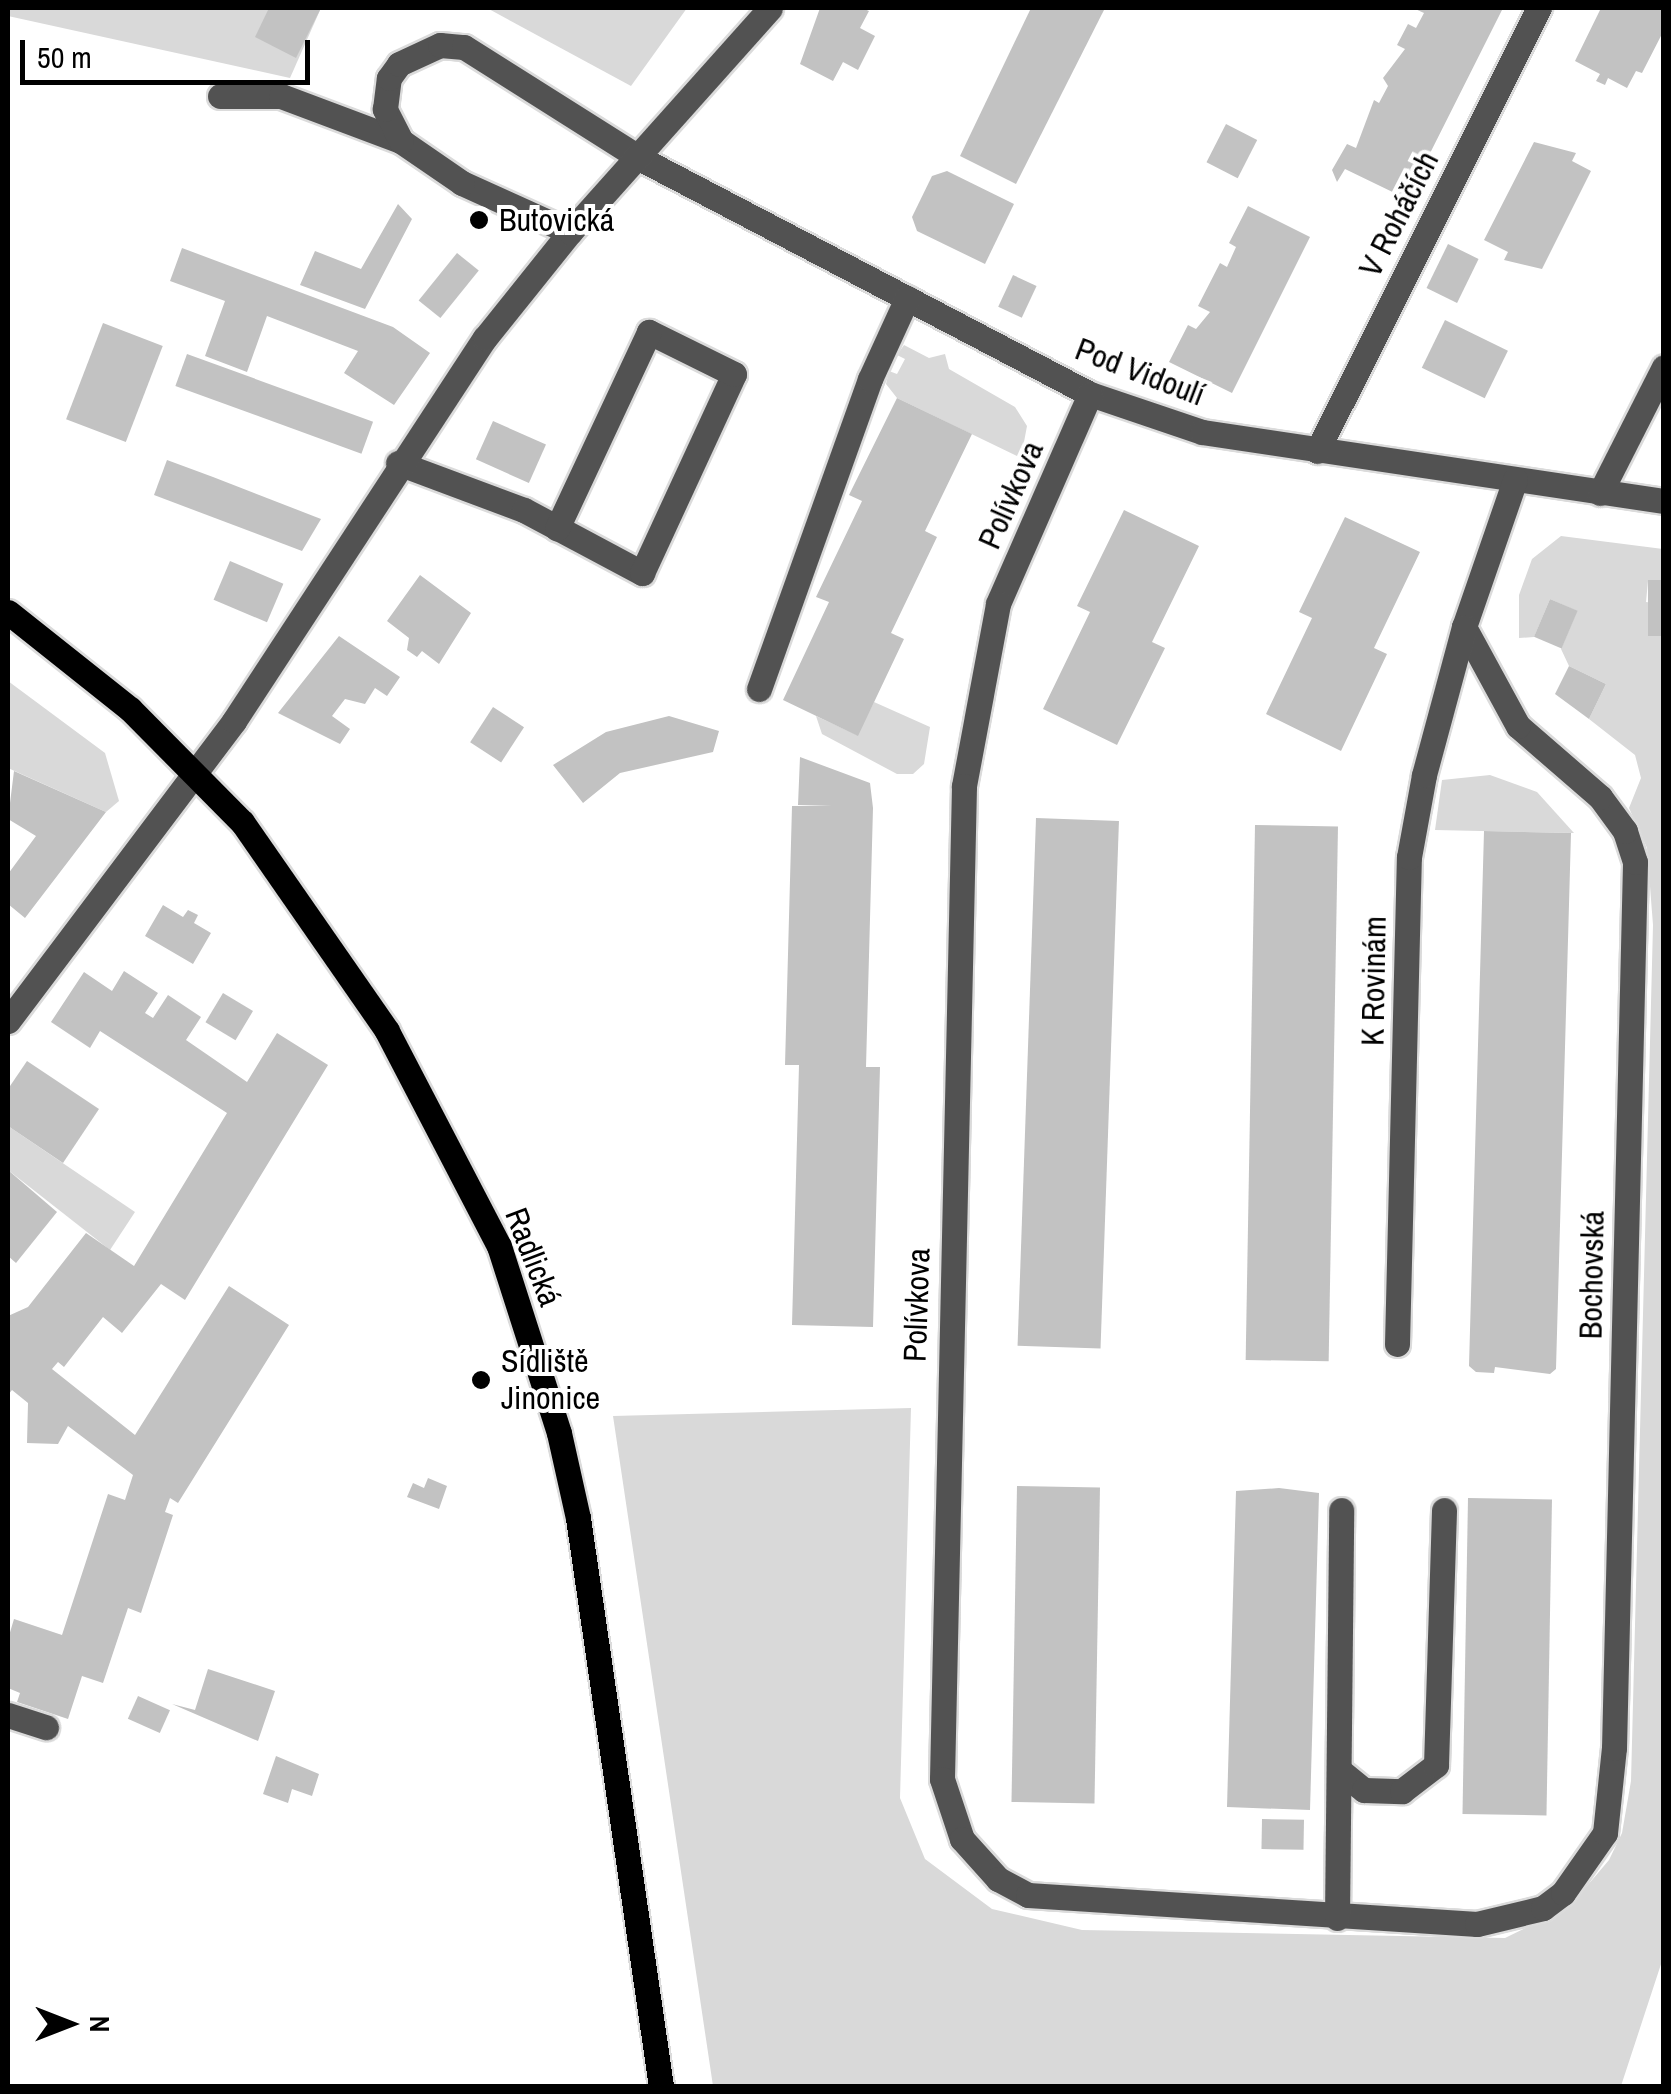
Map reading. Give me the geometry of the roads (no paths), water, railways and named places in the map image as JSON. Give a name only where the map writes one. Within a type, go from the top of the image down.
[{"type":"main road","name":"Radlická","points":[[8,612],[130,710],[195,772],[316,919],[377,1015],[499,1246],[578,1518],[661,2086]]},
{"type":"street","points":[[8,1021],[195,772],[398,463],[570,232],[641,159],[770,8]]},
{"type":"street","name":"V Roháčích","points":[[1317,451],[1540,8]]},
{"type":"street","points":[[401,141],[385,108],[389,78],[408,57],[440,45],[464,47],[492,62],[641,159]]},
{"type":"street","points":[[220,96],[281,96],[401,141],[462,183],[570,232]]},
{"type":"street","name":"Pod Vidoulí","points":[[641,159],[1090,394],[1202,432],[1664,501]]},
{"type":"street","points":[[759,689],[870,379],[907,298]]},
{"type":"street","points":[[398,463],[558,528],[642,573],[734,374],[650,332],[558,528]]},
{"type":"street","points":[[1600,493],[1664,367]]},
{"type":"street","name":"Polívkova","points":[[1090,394],[998,604],[964,786],[942,1779],[962,1838],[998,1878],[1028,1895],[1337,1918]]},
{"type":"street","points":[[1464,626],[1515,480]]},
{"type":"street","name":"Bochovská","points":[[1337,1918],[1477,1924],[1543,1908],[1563,1893],[1598,1845],[1612,1793],[1634,862],[1625,831],[1600,797],[1518,726],[1464,626]]},
{"type":"street","name":"K Rovinám","points":[[1397,1344],[1409,856],[1424,775],[1464,626]]},
{"type":"street","points":[[1337,1918],[1341,1510]]},
{"type":"street","points":[[1340,1770],[1364,1790],[1402,1791],[1436,1765],[1444,1510]]},
{"type":"street","points":[[8,1715],[46,1727]]},
{"type":"place","name":"Butovická","points":[[479,220]]},
{"type":"place","name":"Sídliště Jinonice","points":[[481,1380]]}]
